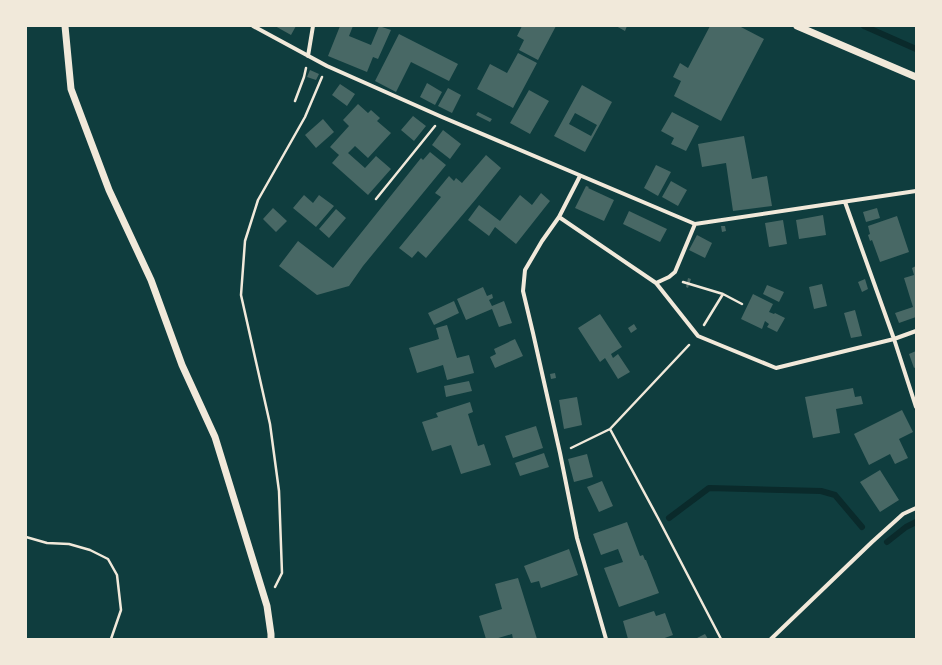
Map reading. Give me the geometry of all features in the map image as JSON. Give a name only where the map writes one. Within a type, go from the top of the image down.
[{"type":"street","points":[[65,26],[71,89],[109,190],[152,280],[182,365],[215,437],[267,606],[271,639]]},
{"type":"street","points":[[253,26],[327,66],[442,117],[695,224],[916,191]]},
{"type":"street","points":[[308,56],[312,26]]},
{"type":"street","points":[[798,26],[916,77]]},
{"type":"street","points":[[580,176],[559,217],[524,270],[523,291],[560,453],[577,538],[606,639]]},
{"type":"street","points":[[845,202],[894,339],[916,407]]},
{"type":"street","points":[[559,217],[656,283],[698,336],[776,368],[894,339],[916,331]]},
{"type":"street","points":[[656,283],[669,277],[675,272],[695,224]]},
{"type":"street","points":[[771,639],[877,537],[903,514],[916,508]]},
{"type":"path","points":[[295,101],[304,77],[308,56]]},
{"type":"path","points":[[267,606],[282,573],[279,491],[270,424],[241,295],[245,241],[258,200],[305,117],[327,66]]},
{"type":"path","points":[[376,199],[442,117]]},
{"type":"path","points":[[669,277],[722,294],[742,304]]},
{"type":"path","points":[[560,453],[610,429],[698,336],[722,294]]},
{"type":"path","points":[[610,429],[721,639]]},
{"type":"path","points":[[26,537],[47,543],[69,544],[90,550],[108,559],[118,575],[121,610],[111,639]]},
{"type":"building","points":[[275,26],[296,26],[291,35]]},
{"type":"building","points":[[340,26],[353,26],[349,36],[371,45],[379,26],[391,30],[378,59],[373,57],[367,72],[328,56]]},
{"type":"building","points":[[522,26],[556,26],[538,60],[519,50],[524,40],[517,36]]},
{"type":"building","points":[[616,26],[627,26],[625,31]]},
{"type":"building","points":[[710,26],[739,26],[764,39],[721,121],[674,96],[681,81],[673,77],[680,63],[688,68]]},
{"type":"building","points":[[399,34],[458,64],[449,81],[411,62],[396,92],[375,81]]},
{"type":"building","points":[[518,53],[537,63],[513,108],[477,89],[490,64],[507,73]]},
{"type":"building","points":[[310,70],[319,74],[316,80],[307,77]]},
{"type":"building","points":[[427,83],[442,92],[435,105],[420,97]]},
{"type":"building","points":[[340,84],[355,94],[347,106],[332,95]]},
{"type":"building","points":[[582,85],[612,102],[585,152],[554,136]],"holes":[[[575,113],[597,125],[591,136],[569,124]]]},
{"type":"building","points":[[448,88],[461,95],[452,113],[438,106]]},
{"type":"building","points":[[529,90],[549,101],[530,134],[510,123]]},
{"type":"building","points":[[358,104],[368,113],[371,110],[380,118],[377,121],[391,133],[368,158],[355,146],[348,153],[365,168],[376,156],[391,169],[368,195],[332,163],[339,155],[330,147],[349,126],[343,120]]},
{"type":"building","points":[[478,112],[492,119],[490,122],[476,115]]},
{"type":"building","points":[[672,112],[699,126],[686,151],[671,144],[674,138],[661,131]]},
{"type":"building","points":[[413,116],[426,126],[414,141],[401,130]]},
{"type":"building","points":[[323,119],[334,132],[316,148],[305,135]]},
{"type":"building","points":[[443,130],[461,144],[450,159],[432,145]]},
{"type":"building","points":[[744,136],[752,179],[767,176],[772,206],[733,211],[726,163],[702,167],[698,144]]},
{"type":"building","points":[[430,152],[446,165],[363,266],[349,286],[317,295],[279,266],[298,241],[333,268],[421,158],[423,160]]},
{"type":"building","points":[[486,155],[501,168],[426,258],[418,251],[412,258],[399,248],[441,197],[435,193],[449,176],[454,181],[456,178],[462,183]]},
{"type":"building","points":[[656,165],[671,172],[658,196],[644,188]]},
{"type":"building","points":[[671,181],[687,190],[678,206],[662,197]]},
{"type":"building","points":[[586,186],[614,200],[604,221],[575,208]]},
{"type":"building","points":[[541,193],[550,201],[516,244],[495,227],[489,236],[468,220],[479,205],[500,221],[520,195],[532,205]]},
{"type":"building","points":[[304,195],[313,203],[319,195],[334,206],[316,227],[293,208]]},
{"type":"building","points":[[273,208],[287,221],[276,232],[263,219]]},
{"type":"building","points":[[877,208],[880,218],[866,222],[863,212]]},
{"type":"building","points":[[336,209],[346,218],[329,238],[319,229]]},
{"type":"building","points":[[629,211],[667,229],[660,242],[623,224]]},
{"type":"building","points":[[823,215],[826,235],[799,239],[796,220]]},
{"type":"building","points":[[897,216],[909,252],[880,262],[872,240],[870,241],[868,235],[870,234],[868,226]]},
{"type":"building","points":[[783,220],[787,244],[769,247],[765,223]]},
{"type":"building","points":[[721,226],[725,226],[726,231],[722,232]]},
{"type":"building","points":[[697,235],[712,243],[705,258],[689,250]]},
{"type":"building","points":[[916,266],[916,317],[899,323],[895,313],[913,307],[904,278],[914,275],[912,268]]},
{"type":"building","points":[[688,278],[691,279],[688,288],[686,287]]},
{"type":"building","points":[[865,279],[868,289],[862,292],[858,282]]},
{"type":"building","points":[[822,284],[827,306],[814,309],[809,287]]},
{"type":"building","points":[[767,285],[784,292],[779,302],[763,294]]},
{"type":"building","points":[[483,287],[487,296],[492,294],[493,298],[489,300],[492,306],[504,301],[512,323],[499,327],[492,309],[466,320],[457,299]]},
{"type":"building","points":[[753,294],[773,304],[769,312],[785,318],[777,332],[767,327],[769,324],[765,321],[762,329],[741,319]]},
{"type":"building","points":[[454,301],[459,313],[434,325],[428,313]]},
{"type":"building","points":[[855,310],[862,336],[851,338],[844,313]]},
{"type":"building","points":[[600,314],[622,347],[611,354],[613,358],[618,354],[630,372],[618,379],[605,358],[600,362],[578,328]]},
{"type":"building","points":[[634,324],[637,329],[631,333],[628,328]]},
{"type":"building","points":[[447,325],[457,358],[469,355],[474,373],[447,380],[443,365],[417,373],[409,348],[439,339],[436,328]]},
{"type":"building","points":[[515,339],[523,356],[495,368],[490,357],[496,354],[494,349]]},
{"type":"building","points":[[916,351],[916,367],[914,368],[909,354]]},
{"type":"building","points":[[555,373],[556,378],[551,379],[550,374]]},
{"type":"building","points":[[469,381],[472,391],[446,397],[444,386]]},
{"type":"building","points":[[853,388],[855,397],[861,396],[863,404],[836,409],[840,433],[813,438],[805,397]]},
{"type":"building","points":[[577,397],[582,425],[564,429],[559,400]]},
{"type":"building","points":[[470,402],[473,412],[468,414],[478,446],[484,444],[491,465],[461,474],[451,445],[432,451],[422,422],[438,417],[436,413]]},
{"type":"building","points":[[902,410],[913,432],[899,439],[908,458],[895,464],[890,454],[869,465],[854,434]]},
{"type":"building","points":[[536,426],[543,448],[513,458],[505,436]]},
{"type":"building","points":[[544,453],[549,467],[520,476],[515,463]]},
{"type":"building","points":[[587,454],[593,477],[574,482],[568,459]]},
{"type":"building","points":[[880,470],[899,500],[880,512],[860,482]]},
{"type":"building","points":[[602,481],[613,506],[599,512],[587,487]]},
{"type":"building","points":[[627,522],[640,556],[643,555],[646,560],[659,593],[619,607],[604,568],[623,562],[618,549],[601,555],[593,534]]},
{"type":"building","points":[[569,549],[578,575],[541,588],[539,581],[531,583],[524,566]]},
{"type":"building","points":[[518,578],[537,639],[513,639],[512,634],[495,639],[486,639],[479,616],[502,609],[495,584]]},
{"type":"building","points":[[654,611],[656,616],[665,613],[673,635],[662,639],[628,639],[623,621]]},
{"type":"building","points":[[705,634],[708,639],[695,639]]},
{"type":"waterway","points":[[864,26],[916,49]]},
{"type":"waterway","points":[[669,518],[709,488],[821,491],[835,495],[862,527]]},
{"type":"waterway","points":[[887,542],[906,527],[916,522]]}]
